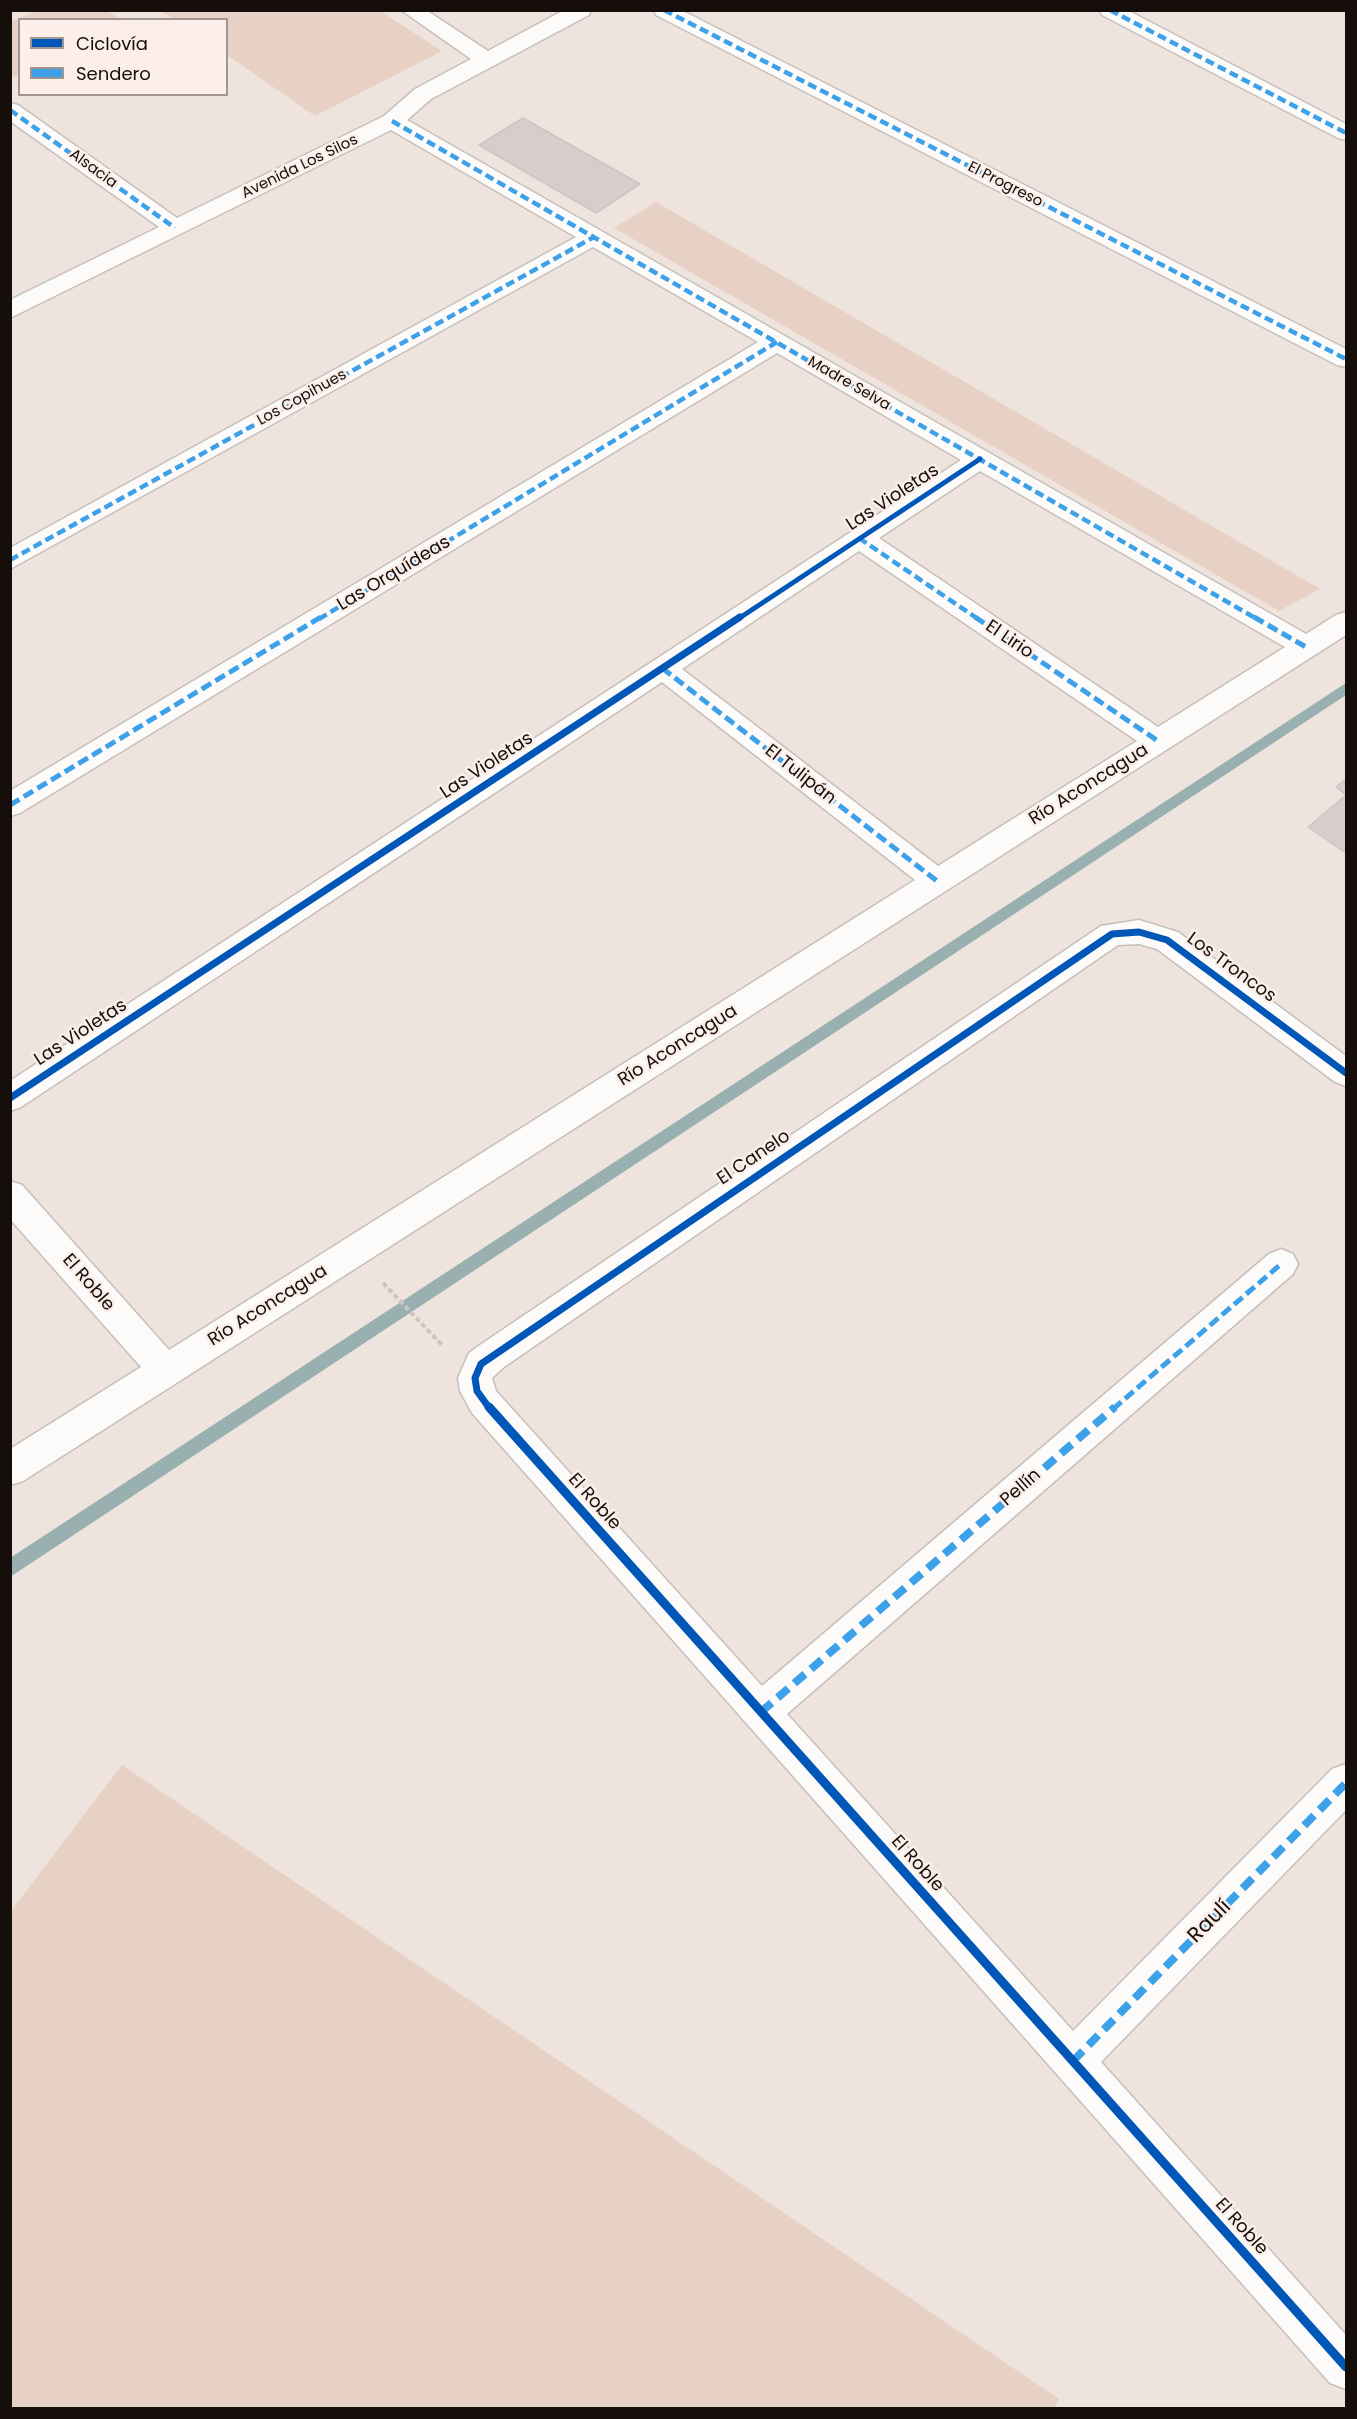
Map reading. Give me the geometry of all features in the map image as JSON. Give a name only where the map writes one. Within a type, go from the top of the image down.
[{"type":"street","points":[[411,10],[487,60]]},
{"type":"street","name":"Avenida Los Silos","points":[[10,310],[392,121],[423,94],[581,10]]},
{"type":"street","name":"El Progreso","points":[[664,10],[1347,359]]},
{"type":"street","points":[[1110,10],[1347,133]]},
{"type":"street","name":"Alsacia","points":[[10,110],[175,228]]},
{"type":"street","name":"Madre Selva","points":[[392,121],[1306,647]]},
{"type":"street","name":"Los Copihues","points":[[10,560],[594,237]]},
{"type":"street","name":"Las Orquídeas","points":[[10,806],[777,342]]},
{"type":"street","name":"Las Violetas","points":[[10,1098],[980,459]]},
{"type":"street","name":"El Lirio","points":[[859,538],[1158,741]]},
{"type":"street","name":"Río Aconcagua","points":[[10,1469],[1347,622]]},
{"type":"street","name":"El Tulipán","points":[[662,668],[937,881]]},
{"type":"street","name":"Los Troncos","points":[[1056,970],[1112,934],[1125,931],[1154,934],[1178,947],[1347,1073]]},
{"type":"street","name":"El Canelo","points":[[475,1378],[481,1364],[492,1356],[1056,970]]},
{"type":"street","name":"El Roble","points":[[10,1195],[166,1371]]},
{"type":"street","name":"Pellín","points":[[761,1712],[1281,1264]]},
{"type":"street","name":"El Roble","points":[[475,1378],[477,1391],[484,1402],[1347,2367]]},
{"type":"street","name":"Raulí","points":[[1073,2061],[1347,1783]]},
{"type":"path","points":[[383,1284],[423,1326]]},
{"type":"shaded area","points":[[36,11],[107,11],[118,18],[20,18]]},
{"type":"shaded area","points":[[161,11],[380,11],[442,51],[315,116],[228,56],[228,18],[172,18]]},
{"type":"shaded area","points":[[18,19],[18,74],[12,77],[11,22]]},
{"type":"shaded area","points":[[656,202],[1320,589],[1279,611],[614,228]]},
{"type":"shaded area","points":[[122,1765],[1059,2399],[1054,2408],[11,2408],[11,1911]]},
{"type":"building","points":[[523,118],[640,184],[596,213],[479,145]]},
{"type":"building","points":[[1346,779],[1346,795],[1336,787]]},
{"type":"building","points":[[1346,795],[1346,853],[1308,827]]},
{"type":"waterway","points":[[10,1569],[1346,688]]},
{"type":"marked path","points":[[664,10],[1346,359]]},
{"type":"marked path","points":[[1110,10],[1346,133]]},
{"type":"marked path","points":[[10,110],[175,228]]},
{"type":"marked path","points":[[392,121],[1306,647]]},
{"type":"marked path","points":[[10,560],[594,237]]},
{"type":"marked path","points":[[10,805],[777,342]]},
{"type":"marked path","points":[[859,538],[1158,741]]},
{"type":"marked path","points":[[662,668],[937,881]]},
{"type":"marked path","points":[[761,1712],[1281,1264]]},
{"type":"marked path","points":[[1073,2061],[1346,1783]]},
{"type":"cycle path","points":[[10,1098],[980,459]]},
{"type":"cycle path","points":[[1346,1073],[1167,940],[1139,932],[1112,934],[492,1356],[481,1364],[475,1378],[477,1391],[484,1402],[1346,2367]]}]
